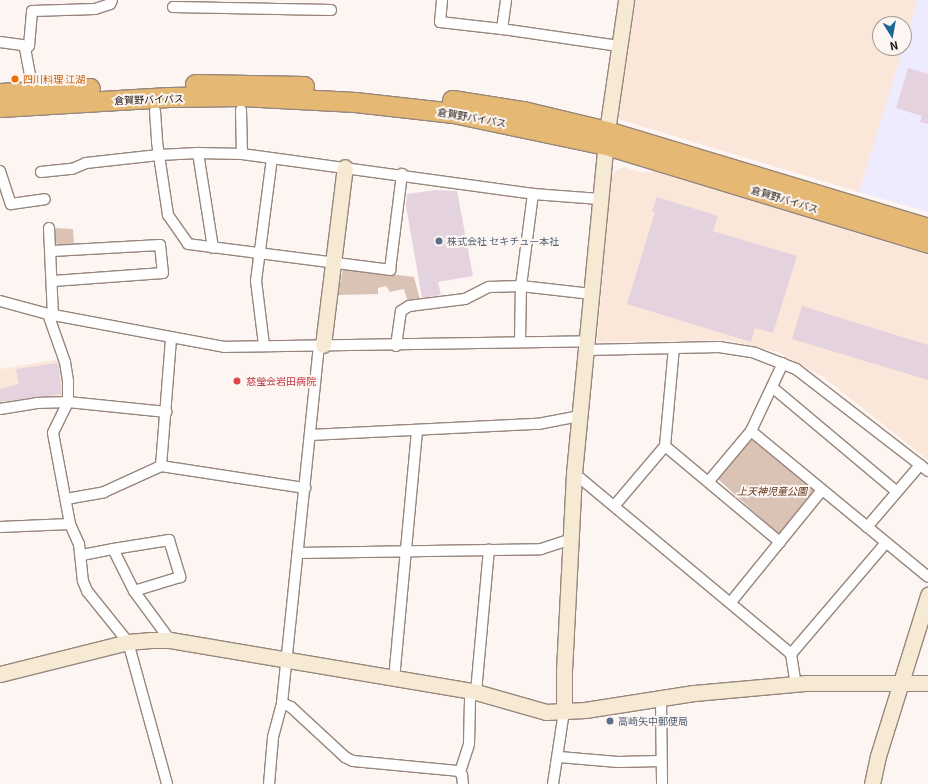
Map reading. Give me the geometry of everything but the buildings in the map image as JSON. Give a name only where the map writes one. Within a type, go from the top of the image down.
[{"type":"highway","name":"倉賀野バイパス","points":[[0,92],[241,83],[320,86],[455,100],[523,111],[928,243]]},
{"type":"highway","name":"倉賀野バイパス","points":[[0,107],[170,97],[319,99],[453,112],[606,138],[928,228]]},
{"type":"street","points":[[25,48],[29,46],[32,11],[95,9],[110,4],[112,0]]},
{"type":"street","points":[[442,0],[440,22],[502,29],[619,46]]},
{"type":"street","points":[[502,29],[506,0]]},
{"type":"street","points":[[553,784],[559,758],[564,711],[569,540],[574,473],[606,138],[626,0]]},
{"type":"street","points":[[173,7],[291,4],[331,10]]},
{"type":"street","points":[[0,42],[22,45],[25,48],[33,91]]},
{"type":"street","points":[[241,110],[242,154]]},
{"type":"street","points":[[155,111],[159,155],[168,215],[188,244],[390,270],[402,174]]},
{"type":"street","points":[[42,172],[72,169],[86,163],[159,155],[198,152],[242,154],[402,174],[533,194],[600,199]]},
{"type":"street","points":[[198,152],[213,248]]},
{"type":"street","points":[[264,346],[256,281],[272,158]]},
{"type":"street","points":[[269,784],[273,737],[282,703],[310,436],[345,167]]},
{"type":"street","points":[[0,171],[2,188],[11,204],[45,199]]},
{"type":"street","points":[[520,341],[521,286],[533,194]]},
{"type":"street","points":[[49,228],[52,251],[53,281],[51,315],[65,362],[68,382],[68,402],[53,433],[70,524],[82,555],[83,581],[87,591],[128,642],[167,784]]},
{"type":"street","points":[[52,251],[160,244],[163,273],[53,281]]},
{"type":"street","points":[[396,346],[401,311],[409,306],[464,299],[489,287],[521,286],[592,294]]},
{"type":"street","points":[[0,301],[51,315],[224,347],[396,346],[520,341],[587,346],[736,348],[783,363],[817,384],[924,468],[897,492],[867,527]]},
{"type":"street","points":[[161,466],[171,338]]},
{"type":"street","points":[[615,505],[665,446],[674,348]]},
{"type":"street","points":[[710,481],[751,431],[783,363]]},
{"type":"street","points":[[772,387],[897,492]]},
{"type":"street","points":[[0,409],[36,403],[68,402],[166,412]]},
{"type":"street","points":[[310,436],[538,424],[580,416]]},
{"type":"street","points":[[394,679],[417,431]]},
{"type":"street","points":[[751,431],[867,527],[885,544],[928,577]]},
{"type":"street","points":[[665,446],[710,481],[780,542]]},
{"type":"street","points":[[66,499],[104,492],[161,466],[305,488]]},
{"type":"street","points":[[574,473],[615,505],[791,654],[796,684]]},
{"type":"street","points":[[731,602],[822,490]]},
{"type":"street","points":[[0,527],[70,524]]},
{"type":"street","points":[[82,555],[169,540],[180,577],[134,591]]},
{"type":"street","points":[[298,553],[541,549],[569,540]]},
{"type":"street","points":[[791,654],[885,544]]},
{"type":"street","points":[[113,549],[134,591],[170,640]]},
{"type":"street","points":[[462,784],[462,775],[460,772],[469,744],[470,698],[476,692],[489,550]]},
{"type":"street","points":[[872,784],[928,595]]},
{"type":"street","points":[[0,674],[128,642],[170,640],[476,692],[546,712],[660,699],[694,693],[796,684],[901,682],[928,684]]},
{"type":"street","points":[[660,699],[662,784]]},
{"type":"street","points":[[282,703],[291,707],[345,757],[353,761],[447,769],[460,772]]},
{"type":"street","points":[[559,758],[618,762],[661,761]]},
{"type":"shaded area","points":[[636,0],[917,0],[912,17],[872,16],[872,56],[901,56],[859,192],[618,119]]},
{"type":"shaded area","points":[[917,0],[928,0],[928,212],[859,192],[900,56],[912,56],[912,17]]},
{"type":"shaded area","points":[[623,167],[644,173],[654,171],[928,255],[928,460],[822,376],[778,352],[726,340],[597,342],[611,175]]},
{"type":"shaded area","points":[[61,359],[64,398],[0,406],[0,369]]},
{"type":"green space","points":[[54,228],[73,229],[74,246],[61,246],[55,242]]},
{"type":"green space","points":[[343,268],[414,277],[420,300],[408,302],[404,289],[390,292],[386,286],[378,288],[378,294],[338,295]]},
{"type":"green space","name":"上天神児童公園","points":[[749,438],[754,438],[815,489],[815,493],[782,532],[778,534],[717,478]]},
{"type":"place","name":"四川料理 江湖","points":[[15,79]]},
{"type":"place","name":"株式会社 セキチュー本社","points":[[439,241]]},
{"type":"place","name":"慈瑩会岩田病院","points":[[237,381]]},
{"type":"place","name":"高崎矢中郵便局","points":[[610,721]]}]
